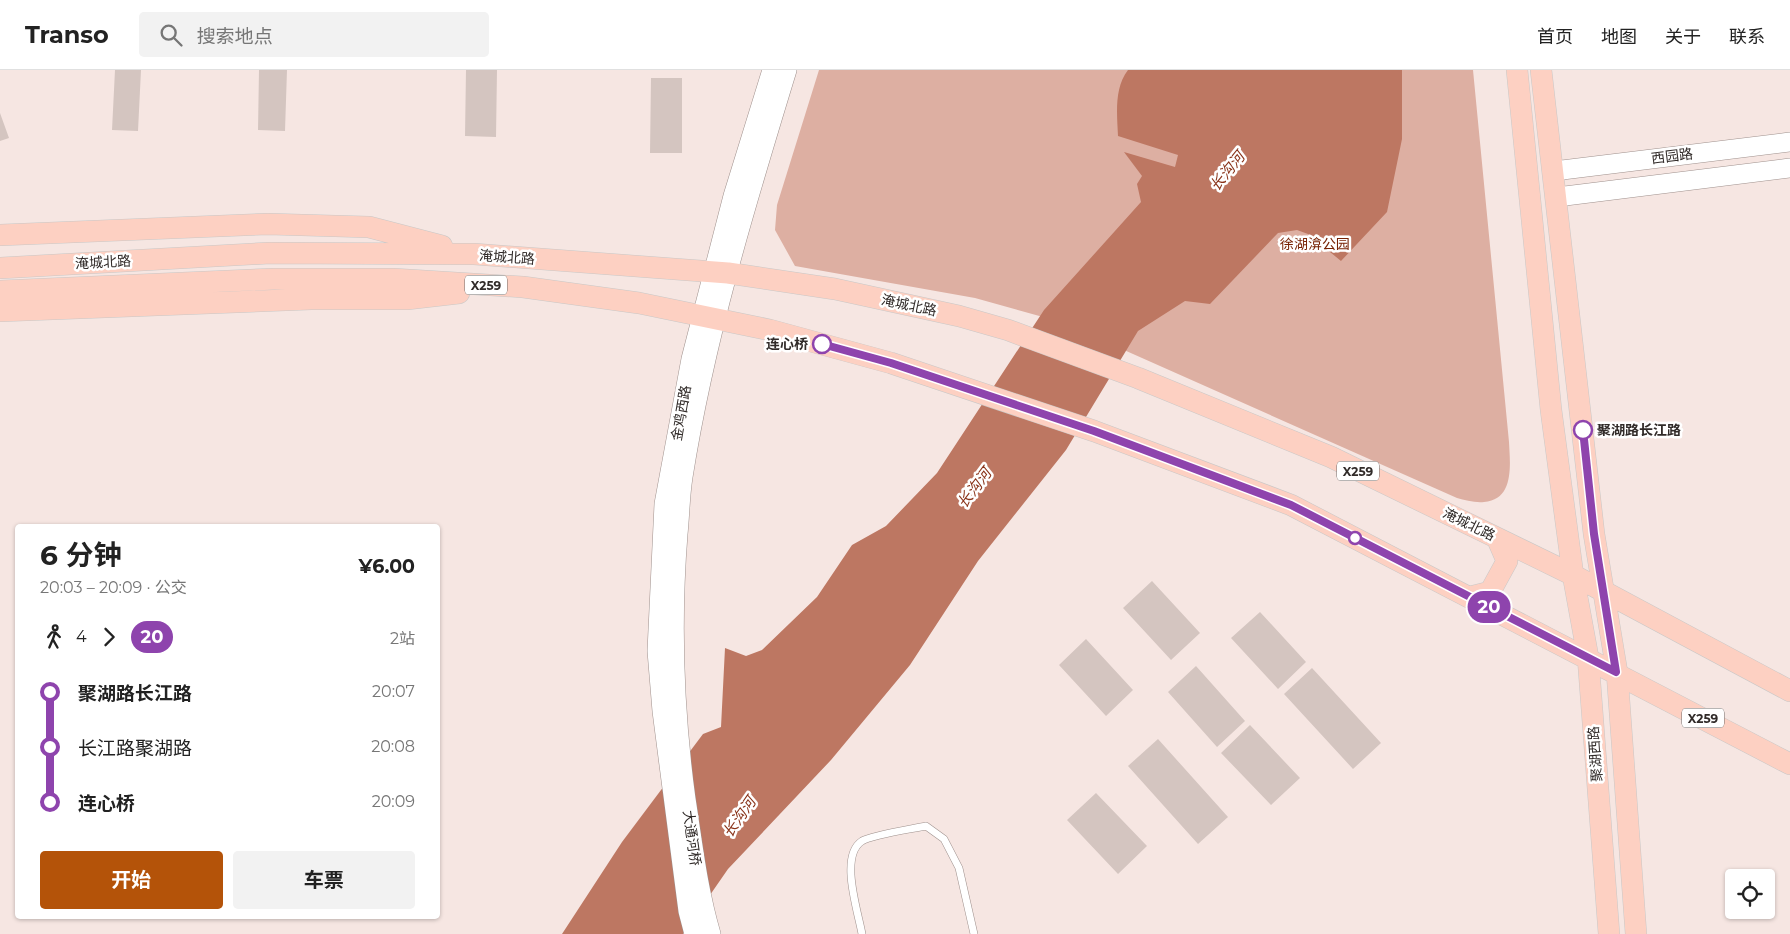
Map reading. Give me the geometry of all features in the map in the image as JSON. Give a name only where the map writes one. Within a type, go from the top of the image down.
[{"type":"main road","name":"聚湖西路","points":[[1517,70],[1551,410],[1573,575],[1588,657],[1610,934]]},
{"type":"main road","name":"聚湖西路","points":[[1541,70],[1594,534],[1616,672],[1636,934]]},
{"type":"main road","points":[[0,235],[268,224],[360,226],[474,254]]},
{"type":"main road","name":"淹城北路","points":[[0,268],[270,253],[474,254],[721,272],[835,289],[959,316],[1008,330],[1138,378],[1331,457],[1603,590],[1790,691]]},
{"type":"main road","name":"淹城北路","points":[[0,291],[274,279],[393,279],[523,287],[639,303],[708,319],[770,330],[891,363],[1094,431],[1291,505],[1470,596]]},
{"type":"main road","points":[[0,311],[311,299],[407,299],[523,287]]},
{"type":"main road","points":[[1470,596],[1490,592],[1507,561],[1497,538]]},
{"type":"main road","name":"X259","points":[[1470,596],[1790,764]]},
{"type":"street","name":"金鸡西路","points":[[674,758],[657,651],[664,504],[691,359],[708,319],[721,272],[733,196],[772,70]]},
{"type":"street","name":"金鸡西路","points":[[721,272],[736,236],[788,70]]},
{"type":"street","name":"西园路","points":[[1554,171],[1790,142]]},
{"type":"street","name":"西园路","points":[[1557,197],[1790,168]]},
{"type":"street","name":"大通河桥","points":[[674,758],[701,896],[704,931]]},
{"type":"lane","points":[[862,934],[850,868],[852,851],[862,841],[926,826],[944,839],[959,868],[974,934]]},
{"type":"green space","name":"徐湖渰公园","points":[[819,70],[1473,70],[1509,442],[1510,470],[1506,488],[1494,500],[1474,502],[1457,498],[1061,322],[975,298],[795,266],[775,230],[777,205]]},
{"type":"water","name":"长沟河","points":[[1128,70],[1402,70],[1402,139],[1387,212],[1341,261],[1308,234],[1297,230],[1278,233],[1210,304],[1185,301],[1138,331],[1066,450],[978,561],[910,665],[831,760],[728,869],[683,934],[562,934],[622,842],[703,734],[721,727],[725,648],[746,656],[762,650],[817,597],[852,545],[886,526],[937,473],[1044,310],[1141,202],[1137,184],[1142,176],[1124,152],[1175,167],[1178,155],[1118,136],[1118,93]]},
{"type":"building","points":[[115,70],[141,70],[138,131],[112,130]]},
{"type":"building","points":[[259,70],[287,70],[285,131],[258,130]]},
{"type":"building","points":[[466,70],[497,70],[496,137],[465,136]]},
{"type":"building","points":[[651,78],[682,78],[682,153],[650,153]]},
{"type":"building","points":[[0,113],[9,138],[0,141]]},
{"type":"building","points":[[1152,581],[1200,633],[1171,660],[1123,608]]},
{"type":"building","points":[[1260,612],[1306,662],[1278,689],[1231,638]]},
{"type":"building","points":[[1086,639],[1133,690],[1106,716],[1059,665]]},
{"type":"building","points":[[1196,666],[1245,721],[1217,747],[1168,692]]},
{"type":"building","points":[[1312,668],[1381,743],[1353,769],[1284,694]]},
{"type":"building","points":[[1250,725],[1300,778],[1271,805],[1221,753]]},
{"type":"building","points":[[1158,739],[1228,817],[1198,844],[1128,766]]},
{"type":"building","points":[[1096,793],[1147,846],[1118,874],[1067,820]]},
{"type":"bus line","name":"20","points":[[822,344],[891,363],[1094,431],[1291,505],[1616,672],[1594,534],[1583,430]]},
{"type":"place","name":"连心桥","points":[[822,344]]},
{"type":"place","name":"聚湖路长江路","points":[[1583,430]]}]
